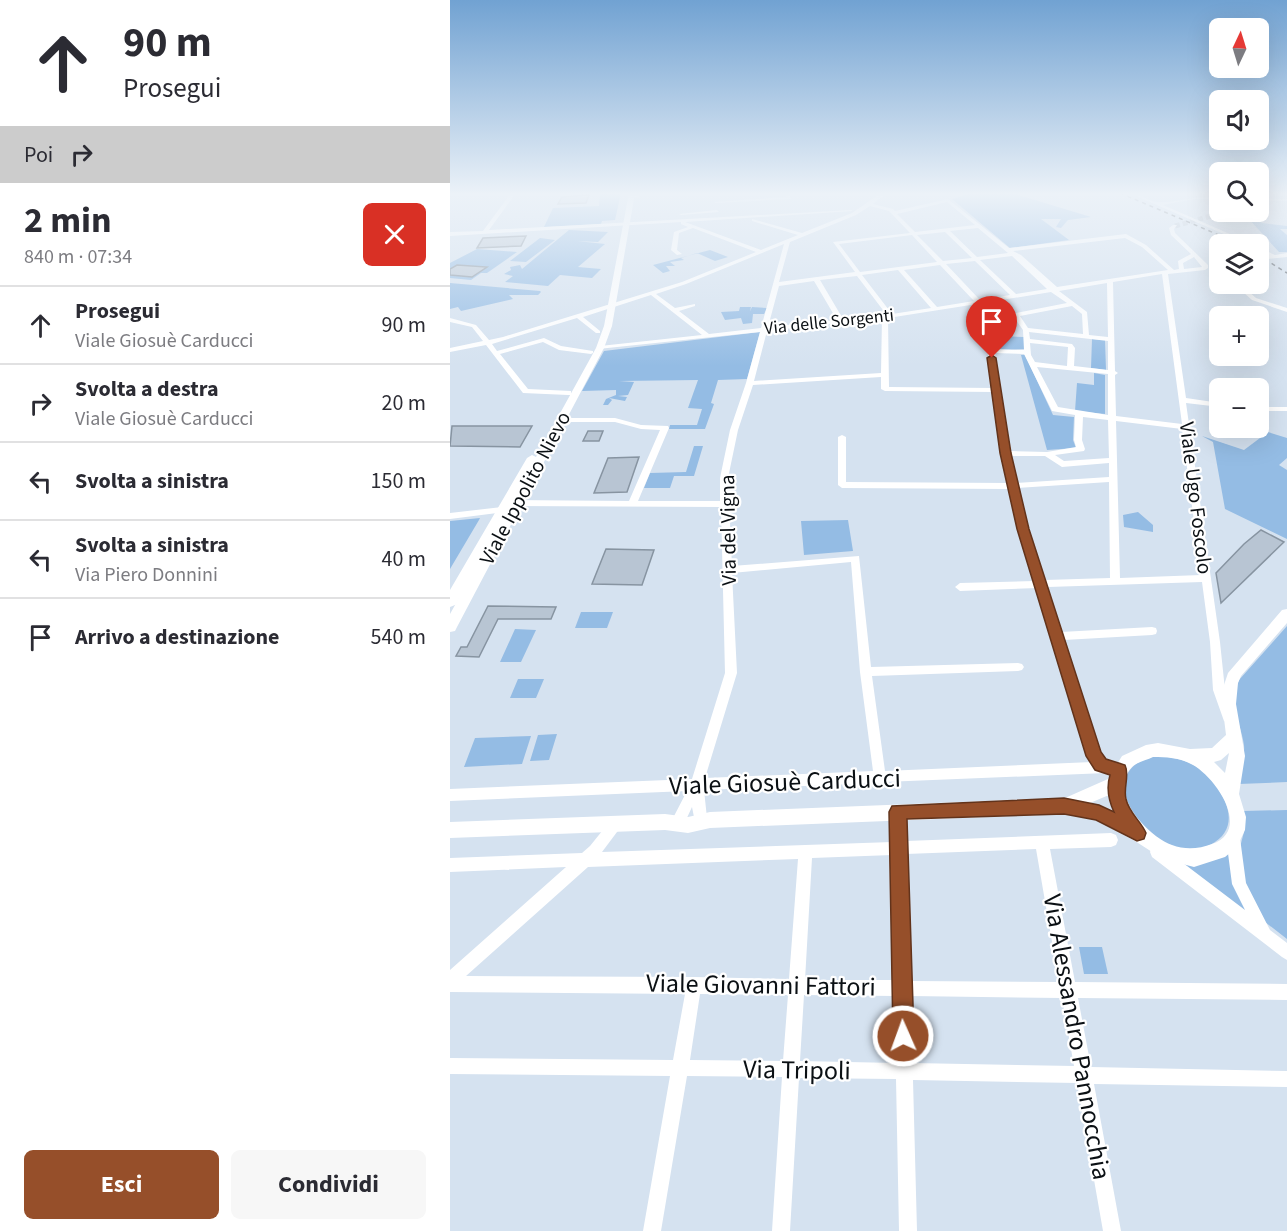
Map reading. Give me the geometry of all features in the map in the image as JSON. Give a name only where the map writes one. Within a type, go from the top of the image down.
[{"type":"main road","points":[[610,264],[614,250]]},
{"type":"main road","points":[[596,350],[616,250]]},
{"type":"main road","points":[[596,350],[608,326],[604,304]]},
{"type":"main road","name":"Viale Ippolito Nievo","points":[[450,627],[509,505],[568,393],[596,350]]},
{"type":"main road","name":"Viale Ippolito Nievo","points":[[450,602],[562,420],[596,350]]},
{"type":"main road","points":[[1232,731],[1215,755],[1191,756],[1167,750],[1145,751],[1127,760],[1114,774],[1120,809],[1140,835],[1168,852],[1197,857],[1221,850],[1233,838],[1238,815],[1230,779],[1237,754],[1227,699],[1231,681],[1287,614]]},
{"type":"main road","points":[[1191,756],[1215,772],[1232,795]]},
{"type":"main road","name":"Viale Giosuè Carducci","points":[[1064,806],[1114,774]]},
{"type":"main road","name":"Viale Giosuè Carducci","points":[[450,830],[672,820],[688,825],[705,819],[1064,806],[1099,813],[1140,835]]},
{"type":"street","points":[[675,250],[680,254]]},
{"type":"street","points":[[758,250],[762,252]]},
{"type":"street","points":[[450,350],[512,336],[604,304],[684,283],[766,250]]},
{"type":"street","name":"Via del Vigna","points":[[697,785],[732,668],[724,478],[734,430],[750,383],[786,250]]},
{"type":"street","points":[[841,250],[887,316],[885,388],[996,390]]},
{"type":"street","points":[[929,250],[980,303],[985,316],[1012,486],[1094,756],[1114,774]]},
{"type":"street","points":[[967,250],[1016,297]]},
{"type":"street","points":[[777,284],[976,259],[1022,250]]},
{"type":"street","points":[[1148,250],[1169,272]]},
{"type":"street","points":[[1189,250],[1204,265]]},
{"type":"street","points":[[1011,252],[1019,256],[1086,313],[1086,336]]},
{"type":"street","points":[[1183,265],[1193,255]]},
{"type":"street","points":[[1269,256],[1272,258],[1287,255]]},
{"type":"street","name":"Via delle Sorgenti","points":[[1183,265],[1193,269],[1204,265]]},
{"type":"street","name":"Via delle Sorgenti","points":[[497,353],[543,340],[559,348],[596,350],[887,316],[1169,272],[1183,265],[1209,265]]},
{"type":"street","points":[[900,268],[936,309]]},
{"type":"street","name":"Viale Ugo Foscolo","points":[[1169,272],[1219,690],[1232,731]]},
{"type":"street","points":[[816,279],[842,321]]},
{"type":"street","points":[[1110,280],[1114,373],[1115,581]]},
{"type":"street","points":[[652,293],[708,336]]},
{"type":"street","points":[[1248,294],[1254,299],[1287,310]]},
{"type":"street","points":[[985,316],[1016,315],[1074,304]]},
{"type":"street","points":[[674,310],[693,305]]},
{"type":"street","points":[[577,315],[598,332]]},
{"type":"street","points":[[1016,315],[1026,330],[1027,352],[1055,410],[1187,427]]},
{"type":"street","points":[[453,321],[474,326],[526,391],[568,393]]},
{"type":"street","points":[[1026,330],[1112,339]]},
{"type":"street","points":[[1027,341],[1070,345],[1072,348],[1070,369]]},
{"type":"street","points":[[991,351],[1027,352]]},
{"type":"street","points":[[1032,364],[1114,373]]},
{"type":"street","points":[[750,383],[885,375]]},
{"type":"street","points":[[1184,400],[1209,403]]},
{"type":"street","points":[[1269,409],[1287,409]]},
{"type":"street","points":[[1005,453],[1047,454],[1081,449],[1078,440],[1079,414]]},
{"type":"street","points":[[562,420],[615,420],[641,427],[665,428],[632,504]]},
{"type":"street","points":[[842,437],[842,485],[1012,486],[1114,479]]},
{"type":"street","points":[[1047,454],[1062,464],[1114,460]]},
{"type":"street","points":[[450,516],[509,505],[725,504]]},
{"type":"street","points":[[728,570],[856,558],[866,672],[880,778]]},
{"type":"street","points":[[960,587],[1206,578]]},
{"type":"street","points":[[1057,636],[1152,632]]},
{"type":"street","points":[[866,672],[1018,668]]},
{"type":"street","name":"Viale Giosuè Carducci","points":[[450,795],[880,778],[1114,774]]},
{"type":"street","points":[[697,785],[705,819]]},
{"type":"street","points":[[672,820],[697,785]]},
{"type":"street","name":"Viale Giosuè Carducci","points":[[898,812],[908,1231]]},
{"type":"street","points":[[450,982],[595,851],[616,824]]},
{"type":"street","points":[[1140,835],[1155,850],[1287,952]]},
{"type":"street","points":[[1233,838],[1239,884],[1268,938]]},
{"type":"street","points":[[450,865],[1111,840]]},
{"type":"street","name":"Via Alessandro Pannocchia","points":[[1042,842],[1112,1231]]},
{"type":"street","points":[[781,1231],[805,852]]},
{"type":"street","name":"Viale Giovanni Fattori","points":[[450,982],[1287,992]]},
{"type":"street","points":[[652,1231],[694,985]]},
{"type":"street","name":"Via Tripoli","points":[[450,1066],[792,1069],[1085,1077],[1287,1079]]},
{"type":"shaded area","points":[[474,250],[517,252],[487,273],[481,273],[471,280],[450,278],[450,263]]},
{"type":"shaded area","points":[[524,250],[541,250],[526,262],[510,261]]},
{"type":"shaded area","points":[[544,250],[597,250],[578,267],[601,269],[592,278],[560,275],[548,286],[505,282],[513,276],[504,274],[511,270],[510,267],[520,265],[522,269]]},
{"type":"shaded area","points":[[711,250],[728,257],[715,261],[698,253]]},
{"type":"shaded area","points":[[688,256],[681,258],[684,260],[670,262],[675,266],[666,266],[670,271],[663,273],[653,265]]},
{"type":"shaded area","points":[[450,283],[541,292],[538,295],[509,295],[513,299],[461,311],[458,307],[450,309]]},
{"type":"shaded area","points":[[740,307],[751,307],[750,311],[752,307],[767,308],[764,314],[753,314],[752,323],[743,324],[741,318],[725,320],[721,312],[739,311]]},
{"type":"shaded area","points":[[760,332],[747,379],[718,380],[711,403],[714,404],[705,429],[669,429],[670,425],[697,425],[702,409],[688,408],[698,380],[619,381],[634,382],[628,395],[618,396],[627,397],[625,401],[609,398],[612,400],[608,405],[603,405],[606,399],[616,395],[616,390],[582,391],[604,351]]},
{"type":"shaded area","points":[[996,336],[1024,337],[1024,349],[998,351]]},
{"type":"shaded area","points":[[1092,339],[1105,340],[1106,370],[1091,368]]},
{"type":"shaded area","points":[[1021,355],[1025,355],[1053,415],[1074,417],[1073,440],[1076,448],[1047,450]]},
{"type":"shaded area","points":[[1094,373],[1105,375],[1105,414],[1075,411],[1077,383],[1094,385]]},
{"type":"shaded area","points":[[1269,432],[1287,438],[1287,458],[1279,465],[1287,470],[1287,539],[1225,509],[1213,442],[1202,436],[1244,450],[1260,438],[1269,438]]},
{"type":"shaded area","points":[[694,446],[703,446],[694,476],[674,476],[670,488],[644,488],[650,473],[686,472]]},
{"type":"shaded area","points":[[1138,512],[1153,525],[1153,532],[1124,527],[1123,515]]},
{"type":"shaded area","points":[[480,518],[479,520],[450,569],[450,521]]},
{"type":"shaded area","points":[[848,520],[853,551],[804,555],[801,521]]},
{"type":"shaded area","points":[[581,612],[613,612],[607,628],[575,628]]},
{"type":"shaded area","points":[[1287,626],[1287,782],[1239,784],[1244,745],[1234,705],[1236,689],[1239,680]]},
{"type":"shaded area","points":[[515,629],[536,630],[521,662],[500,662]]},
{"type":"shaded area","points":[[518,679],[544,679],[536,698],[510,698]]},
{"type":"shaded area","points":[[557,734],[549,760],[530,761],[538,735]]},
{"type":"shaded area","points":[[531,736],[522,764],[464,767],[475,738]]},
{"type":"shaded area","points":[[1158,756],[1194,765],[1213,781],[1226,804],[1229,815],[1222,837],[1210,845],[1189,849],[1167,844],[1149,832],[1134,815],[1126,796],[1126,778],[1136,764]]},
{"type":"shaded area","points":[[1287,810],[1287,939],[1265,922],[1246,886],[1239,851],[1244,832],[1243,811]]},
{"type":"shaded area","points":[[1229,853],[1251,921],[1175,859]]},
{"type":"shaded area","points":[[1079,947],[1102,947],[1108,974],[1084,974]]},
{"type":"building","points":[[457,265],[487,267],[472,277],[450,275],[450,269]]},
{"type":"building","points":[[452,426],[532,426],[520,447],[450,446]]},
{"type":"building","points":[[588,431],[603,431],[599,441],[583,441]]},
{"type":"building","points":[[639,457],[627,492],[594,493],[608,458]]},
{"type":"building","points":[[1261,530],[1284,542],[1221,603],[1216,573]]},
{"type":"building","points":[[606,549],[654,550],[642,585],[592,584]]},
{"type":"building","points":[[488,606],[556,607],[551,619],[498,619],[479,657],[456,656],[461,647],[467,647]]},
{"type":"railway","points":[[1269,262],[1287,273]]},
{"type":"route","points":[[903,1036],[898,812],[1064,806],[1099,813],[1137,833],[1120,809],[1117,800],[1116,784],[1119,771],[1101,765],[1095,759],[1023,529],[1005,453],[992,358]]}]
